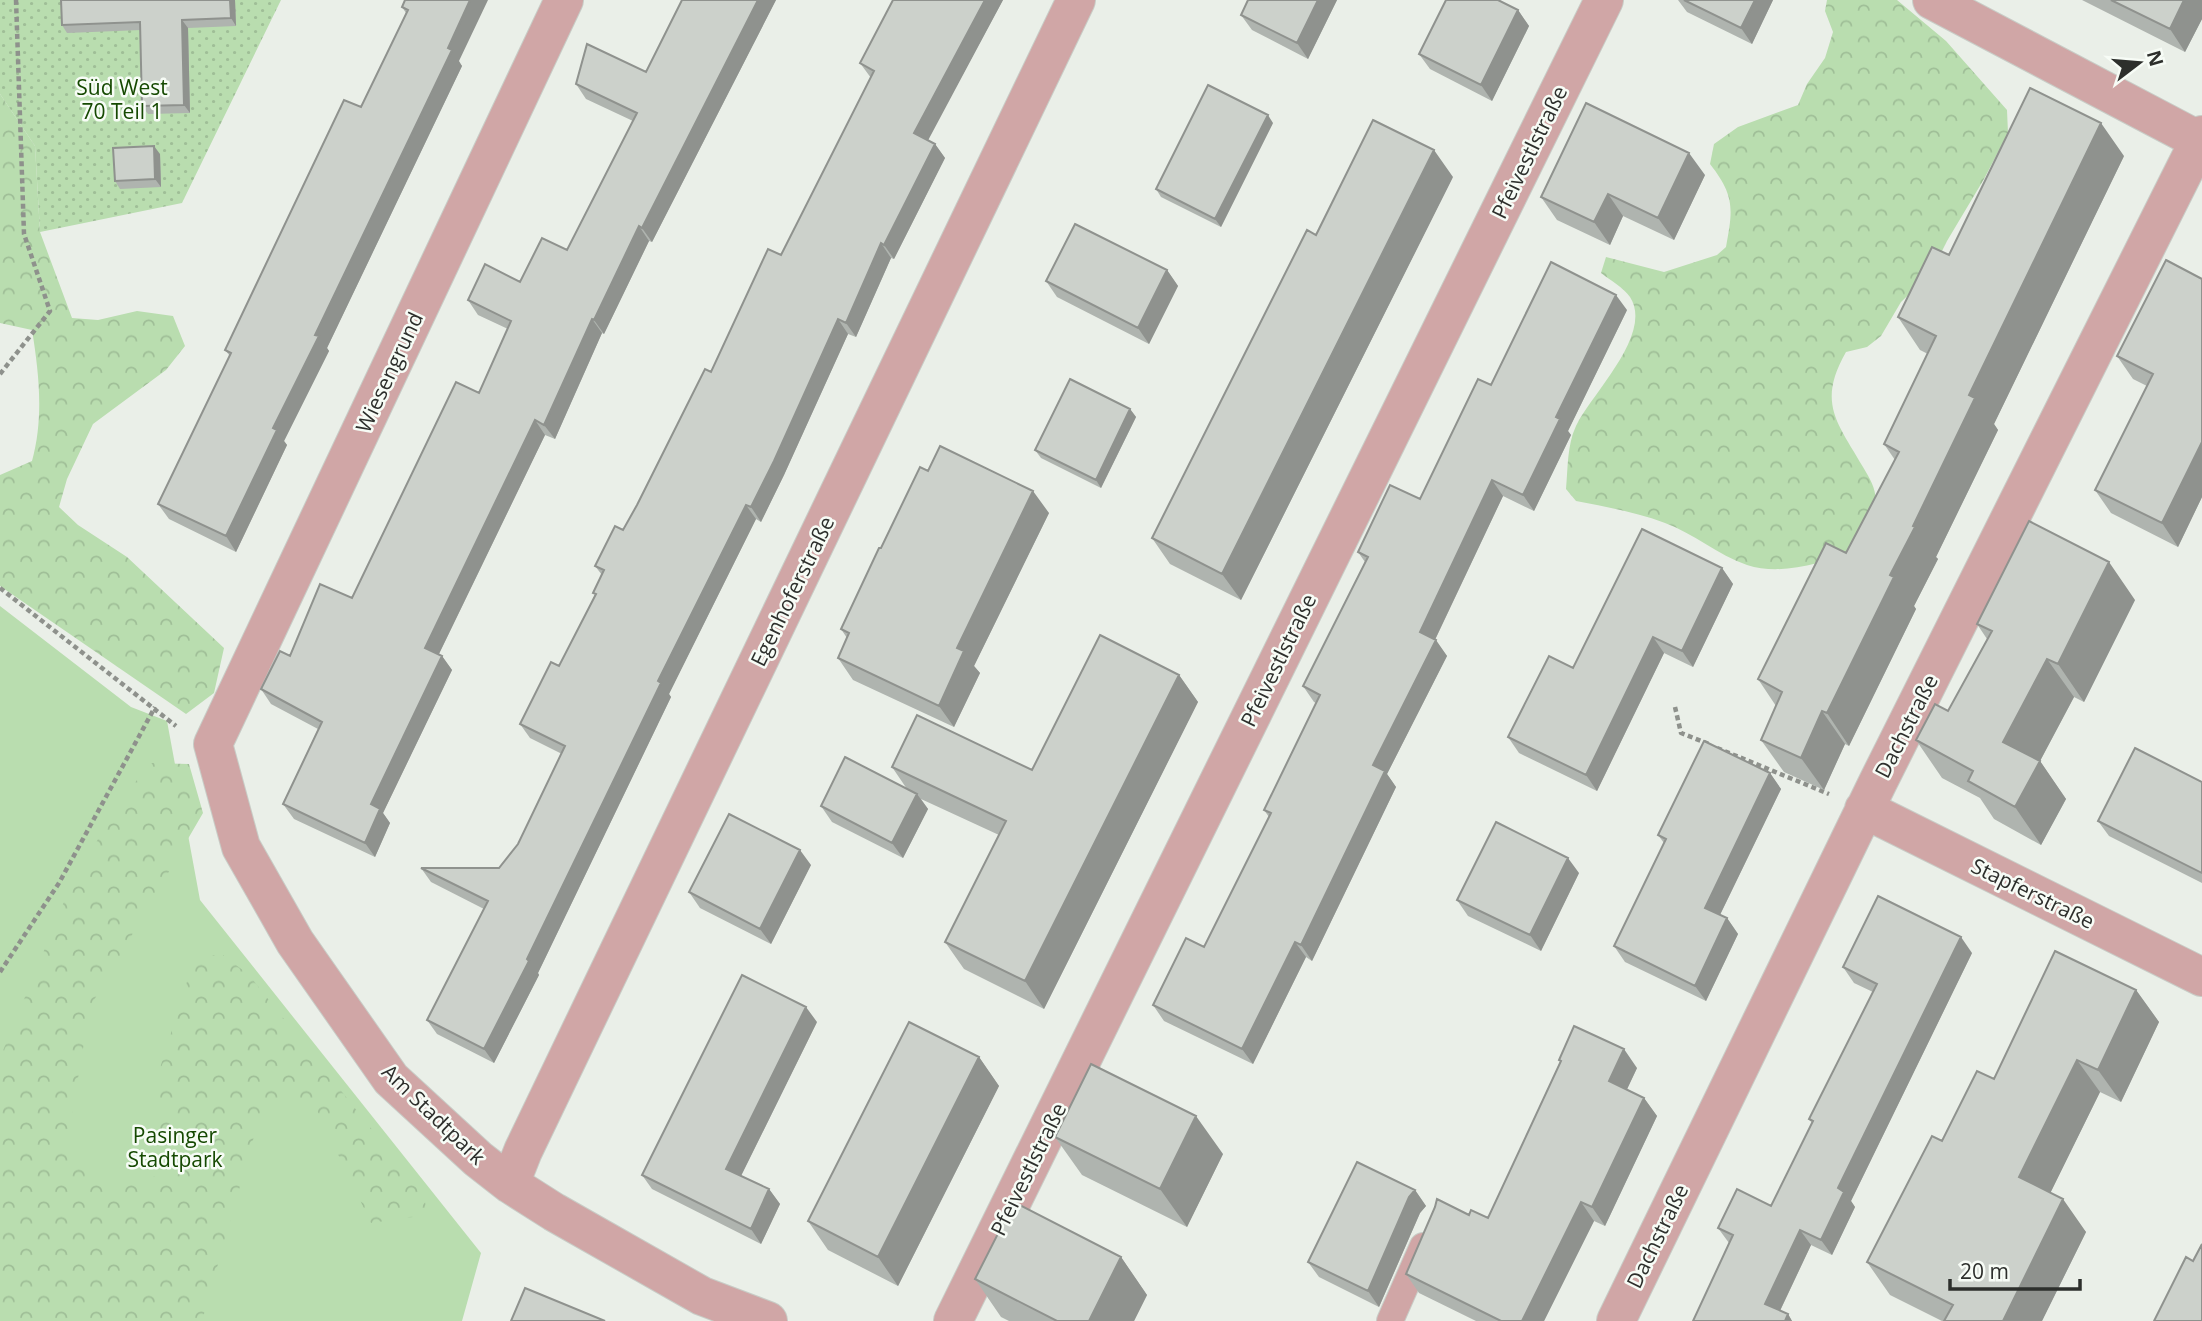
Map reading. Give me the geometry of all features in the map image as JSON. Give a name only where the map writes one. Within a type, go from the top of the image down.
[{"type":"street","name":"Wiesengrund","points":[[213,744],[564,0]]},
{"type":"street","name":"Egenhoferstraße","points":[[510,1184],[523,1151],[1076,0]]},
{"type":"street","name":"Pfeivestlstraße","points":[[953,1321],[1604,0]]},
{"type":"street","points":[[1932,0],[2201,139]]},
{"type":"street","name":"Dachstraße","points":[[1616,1321],[1864,809],[2201,139]]},
{"type":"street","name":"Am Stadtpark","points":[[213,744],[241,847],[295,942],[391,1079],[510,1184],[702,1296],[768,1321]]},
{"type":"street","name":"Stapferstraße","points":[[1864,809],[2202,977]]},
{"type":"lane","points":[[1390,1321],[1434,1219]]},
{"type":"path","points":[[0,374],[50,311],[24,234],[16,0]]},
{"type":"path","points":[[0,588],[155,708],[60,883],[0,972]]},
{"type":"path","points":[[1675,707],[1681,733],[1830,795]]},
{"type":"green space","name":"Süd West 70 Teil 1","points":[[0,0],[281,0],[182,203],[40,232],[35,146],[0,94]]},
{"type":"green space","points":[[1827,0],[1897,0],[1946,41],[2007,110],[2008,133],[1931,273],[1901,302],[1881,336],[1867,347],[1846,352],[1837,370],[1832,399],[1834,412],[1876,496],[1873,513],[1853,552],[1801,567],[1760,568],[1736,561],[1665,523],[1576,501],[1566,489],[1568,457],[1576,426],[1618,363],[1634,328],[1635,312],[1630,297],[1601,273],[1606,257],[1664,272],[1717,255],[1726,247],[1730,203],[1724,185],[1710,164],[1714,144],[1738,127],[1798,105],[1807,84],[1825,58],[1833,32],[1825,11]]},
{"type":"green space","points":[[0,94],[35,146],[40,232],[72,318],[98,320],[137,311],[173,316],[185,346],[166,370],[93,424],[67,479],[59,507],[78,525],[127,557],[224,648],[214,693],[186,714],[0,586],[0,475],[32,461],[38,428],[39,396],[32,330],[0,323]]},
{"type":"green space","name":"Pasinger Stadtpark","points":[[0,606],[131,707],[167,721],[200,900],[481,1253],[462,1321],[0,1321]]},
{"type":"green space","points":[[151,763],[189,764],[203,813],[90,1007],[67,1144],[105,1190],[159,1175],[156,1081],[195,956],[223,955],[249,975],[424,1195],[427,1215],[371,1223],[311,1098],[264,1101],[202,1321],[0,1321],[0,1058],[68,892],[119,802]]},
{"type":"building","points":[[61,0],[230,0],[231,18],[182,20],[184,105],[142,106],[140,22],[62,25]]},
{"type":"building","points":[[405,0],[470,0],[448,48],[452,50],[315,335],[319,336],[273,428],[277,430],[226,536],[158,504],[231,353],[225,350],[344,100],[361,107],[408,10],[402,7]]},
{"type":"building","points":[[682,0],[758,0],[642,228],[639,226],[594,320],[592,319],[544,425],[535,420],[425,648],[442,656],[371,804],[380,809],[365,843],[283,804],[322,722],[261,689],[280,651],[290,656],[320,584],[352,598],[456,382],[479,393],[511,321],[468,300],[485,264],[520,282],[542,238],[567,250],[637,113],[576,84],[587,44],[646,72]]},
{"type":"building","points":[[893,0],[985,0],[914,133],[935,144],[884,245],[881,243],[846,323],[838,319],[774,461],[751,507],[746,505],[658,681],[661,683],[527,959],[529,961],[484,1049],[427,1020],[488,901],[421,868],[499,868],[518,844],[565,746],[520,724],[551,662],[559,666],[596,594],[593,593],[604,570],[595,566],[615,526],[623,530],[705,369],[711,372],[768,249],[781,255],[874,71],[860,63]]},
{"type":"building","points":[[1248,0],[1318,0],[1297,43],[1241,15]]},
{"type":"building","points":[[1446,0],[1498,0],[1518,10],[1481,85],[1419,54]]},
{"type":"building","points":[[1684,0],[1755,0],[1741,28]]},
{"type":"building","points":[[2111,0],[2184,0],[2170,29]]},
{"type":"building","points":[[1208,85],[1268,115],[1215,219],[1156,189]]},
{"type":"building","points":[[2030,88],[2101,123],[1969,395],[1975,398],[1890,575],[1894,577],[1827,713],[1822,711],[1801,758],[1761,740],[1782,692],[1758,679],[1826,543],[1846,553],[1899,452],[1884,444],[1936,336],[1898,317],[1932,247],[1949,255]]},
{"type":"building","points":[[1586,103],[1689,153],[1658,218],[1608,194],[1594,222],[1541,197]]},
{"type":"building","points":[[1373,120],[1434,150],[1222,574],[1152,538],[1307,230],[1316,235]]},
{"type":"building","points":[[154,146],[155,179],[115,181],[113,148]]},
{"type":"building","points":[[1075,224],[1167,270],[1138,328],[1046,281]]},
{"type":"building","points":[[2166,260],[2202,279],[2202,442],[2162,523],[2095,490],[2153,374],[2117,356]]},
{"type":"building","points":[[1551,262],[1616,295],[1556,417],[1560,419],[1523,495],[1492,480],[1420,632],[1436,640],[1373,765],[1385,771],[1301,945],[1295,942],[1242,1049],[1153,1005],[1186,938],[1204,947],[1271,813],[1264,810],[1320,695],[1303,686],[1368,557],[1358,552],[1390,485],[1420,499],[1478,379],[1491,385]]},
{"type":"building","points":[[1070,379],[1130,409],[1096,480],[1035,450]]},
{"type":"building","points":[[940,446],[1033,491],[957,648],[964,651],[939,706],[838,658],[849,633],[841,629],[879,548],[920,467],[928,471]]},
{"type":"building","points":[[2029,521],[2109,562],[2058,664],[2047,659],[2003,742],[2040,761],[2015,807],[1968,781],[1973,771],[1916,740],[1935,704],[1948,711],[1992,631],[1977,624]]},
{"type":"building","points":[[1642,529],[1722,568],[1682,651],[1653,637],[1586,775],[1508,737],[1549,656],[1573,668]]},
{"type":"building","points":[[1100,635],[1179,675],[1025,981],[945,942],[1006,821],[892,767],[917,715],[1032,770]]},
{"type":"building","points":[[1704,741],[1770,773],[1705,908],[1727,918],[1695,986],[1614,946],[1666,839],[1658,835]]},
{"type":"building","points":[[2135,748],[2202,782],[2202,873],[2098,821]]},
{"type":"building","points":[[845,757],[917,794],[892,843],[821,806]]},
{"type":"building","points":[[729,814],[800,850],[760,929],[689,892]]},
{"type":"building","points":[[1496,822],[1568,858],[1530,935],[1457,900]]},
{"type":"building","points":[[1878,896],[1961,937],[1838,1188],[1844,1192],[1821,1240],[1800,1230],[1765,1304],[1788,1314],[1785,1321],[1693,1321],[1733,1235],[1718,1228],[1737,1189],[1771,1206],[1813,1121],[1809,1119],[1877,984],[1843,967]]},
{"type":"building","points":[[2055,951],[2136,990],[2098,1070],[2077,1060],[2019,1177],[2063,1199],[2003,1321],[1944,1321],[1953,1305],[1867,1262],[1932,1136],[1942,1141],[1977,1071],[1994,1079]]},
{"type":"building","points":[[742,975],[806,1007],[726,1169],[769,1189],[751,1229],[642,1175]]},
{"type":"building","points":[[909,1022],[979,1057],[878,1257],[808,1221]]},
{"type":"building","points":[[1574,1026],[1624,1049],[1609,1081],[1644,1098],[1592,1207],[1581,1202],[1522,1321],[1501,1321],[1406,1274],[1437,1199],[1469,1215],[1471,1210],[1488,1218],[1561,1061],[1559,1060]]},
{"type":"building","points":[[1091,1064],[1196,1116],[1160,1189],[1055,1137]]},
{"type":"building","points":[[1357,1162],[1415,1190],[1409,1197],[1368,1291],[1308,1262]]},
{"type":"building","points":[[1014,1202],[1121,1257],[1089,1321],[1057,1321],[975,1279]]},
{"type":"building","points":[[2202,1244],[2202,1321],[2154,1321],[2186,1257],[2193,1261]]},
{"type":"building","points":[[525,1288],[605,1321],[511,1321]]}]
